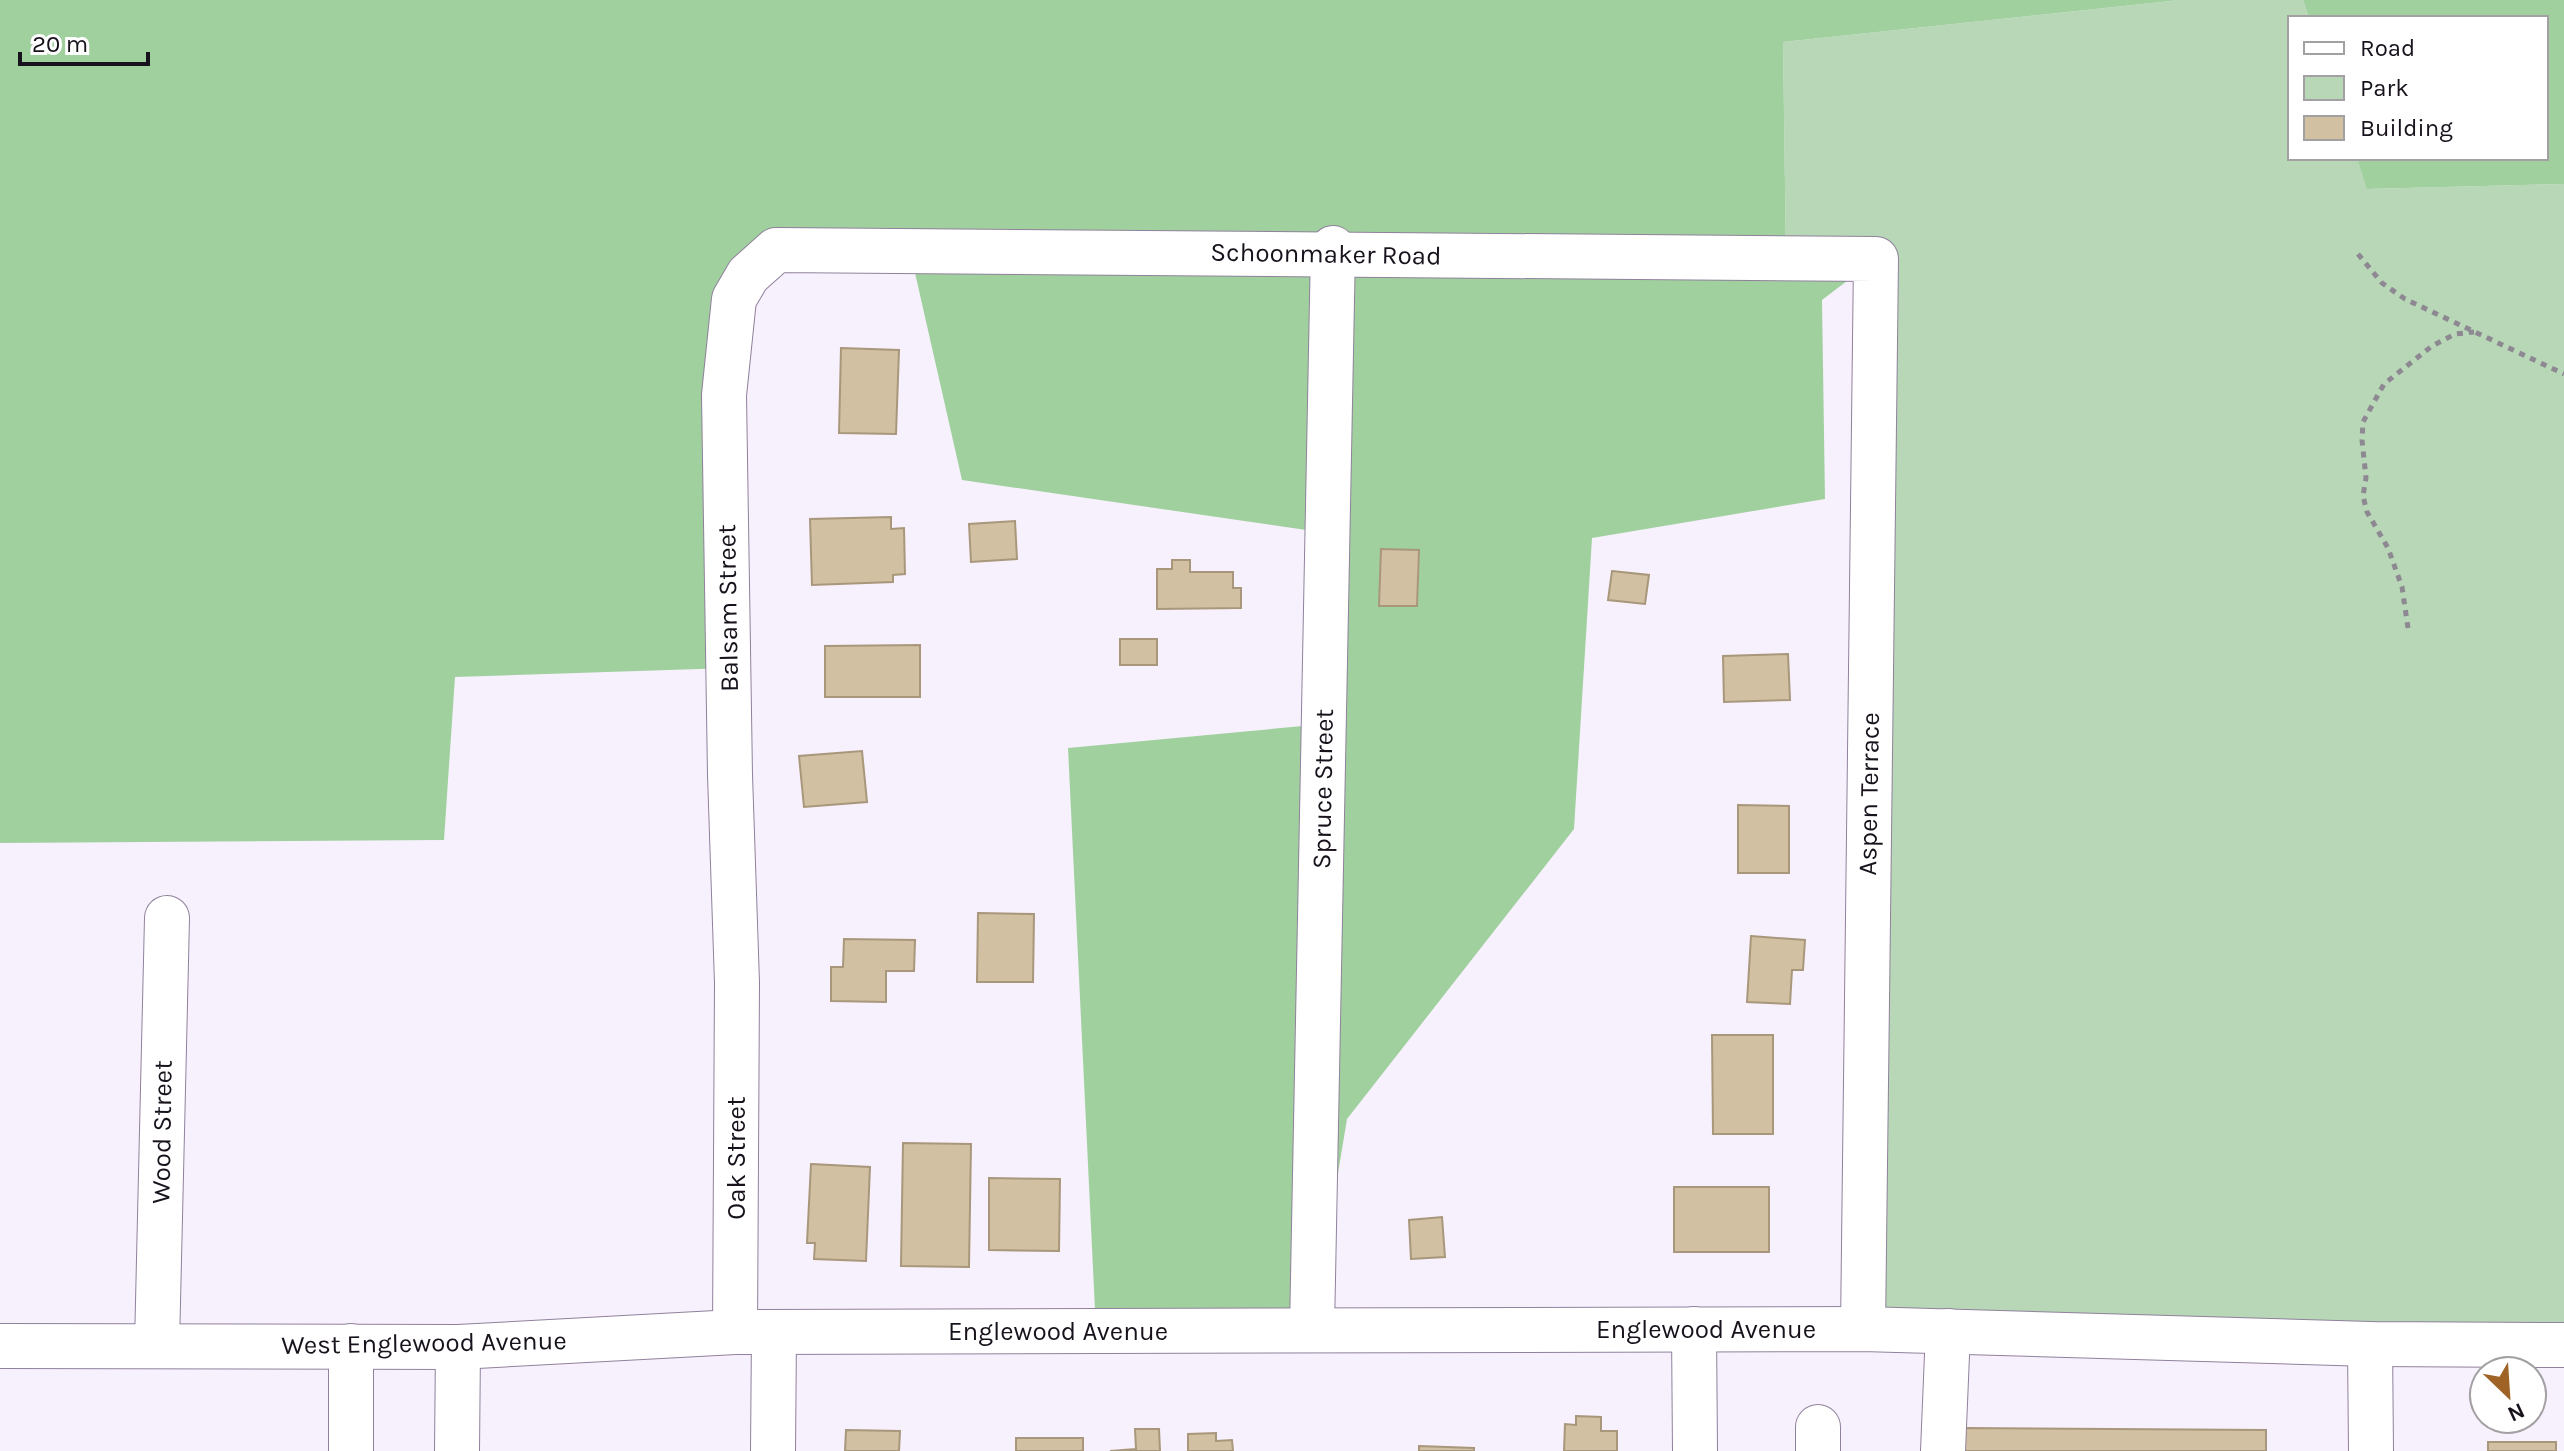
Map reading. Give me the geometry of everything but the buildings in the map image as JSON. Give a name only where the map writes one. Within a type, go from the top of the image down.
[{"type":"street","name":"Schoonmaker Road","points":[[776,250],[1333,251],[1876,259]]},
{"type":"street","name":"Balsam Street","points":[[737,983],[730,775],[724,395],[734,299],[748,275],[776,250]]},
{"type":"street","name":"Spruce Street","points":[[1312,1330],[1333,251]]},
{"type":"street","name":"Aspen Terrace","points":[[1863,1329],[1876,259]]},
{"type":"street","name":"Wood Street","points":[[157,1345],[167,918]]},
{"type":"street","name":"Oak Street","points":[[737,983],[755,1332],[773,1451]]},
{"type":"street","points":[[1694,1329],[1695,1451]]},
{"type":"street","name":"Englewood Avenue","points":[[847,1332],[1863,1329],[2370,1344],[2564,1345]]},
{"type":"street","points":[[1943,1451],[1948,1331]]},
{"type":"street","name":"West Englewood Avenue","points":[[0,1346],[458,1347],[755,1332],[847,1332]]},
{"type":"street","points":[[2370,1344],[2371,1451]]},
{"type":"street","points":[[351,1346],[351,1451]]},
{"type":"street","points":[[457,1451],[458,1347]]},
{"type":"path","points":[[2358,254],[2382,283],[2405,299],[2564,374]]},
{"type":"path","points":[[2408,628],[2397,574],[2388,548],[2367,512],[2363,496],[2366,478],[2363,422],[2384,384],[2432,346],[2455,334],[2474,332]]},
{"type":"green space","points":[[0,0],[2180,0],[1783,42],[1786,257],[1876,259],[1822,300],[1825,499],[1592,538],[1574,829],[1347,1119],[1312,1330],[1096,1331],[1068,748],[1324,724],[1327,533],[962,480],[908,242],[748,275],[730,668],[455,677],[444,840],[0,843]]},
{"type":"green space","points":[[2180,0],[2303,0],[2308,16],[2288,16],[2288,160],[2358,160],[2368,189],[2564,184],[2564,1345],[1863,1329],[1876,260],[1786,257],[1783,42]]},
{"type":"green space","points":[[2303,0],[2564,0],[2564,184],[2367,189],[2358,160],[2548,160],[2548,16],[2308,16]]}]
